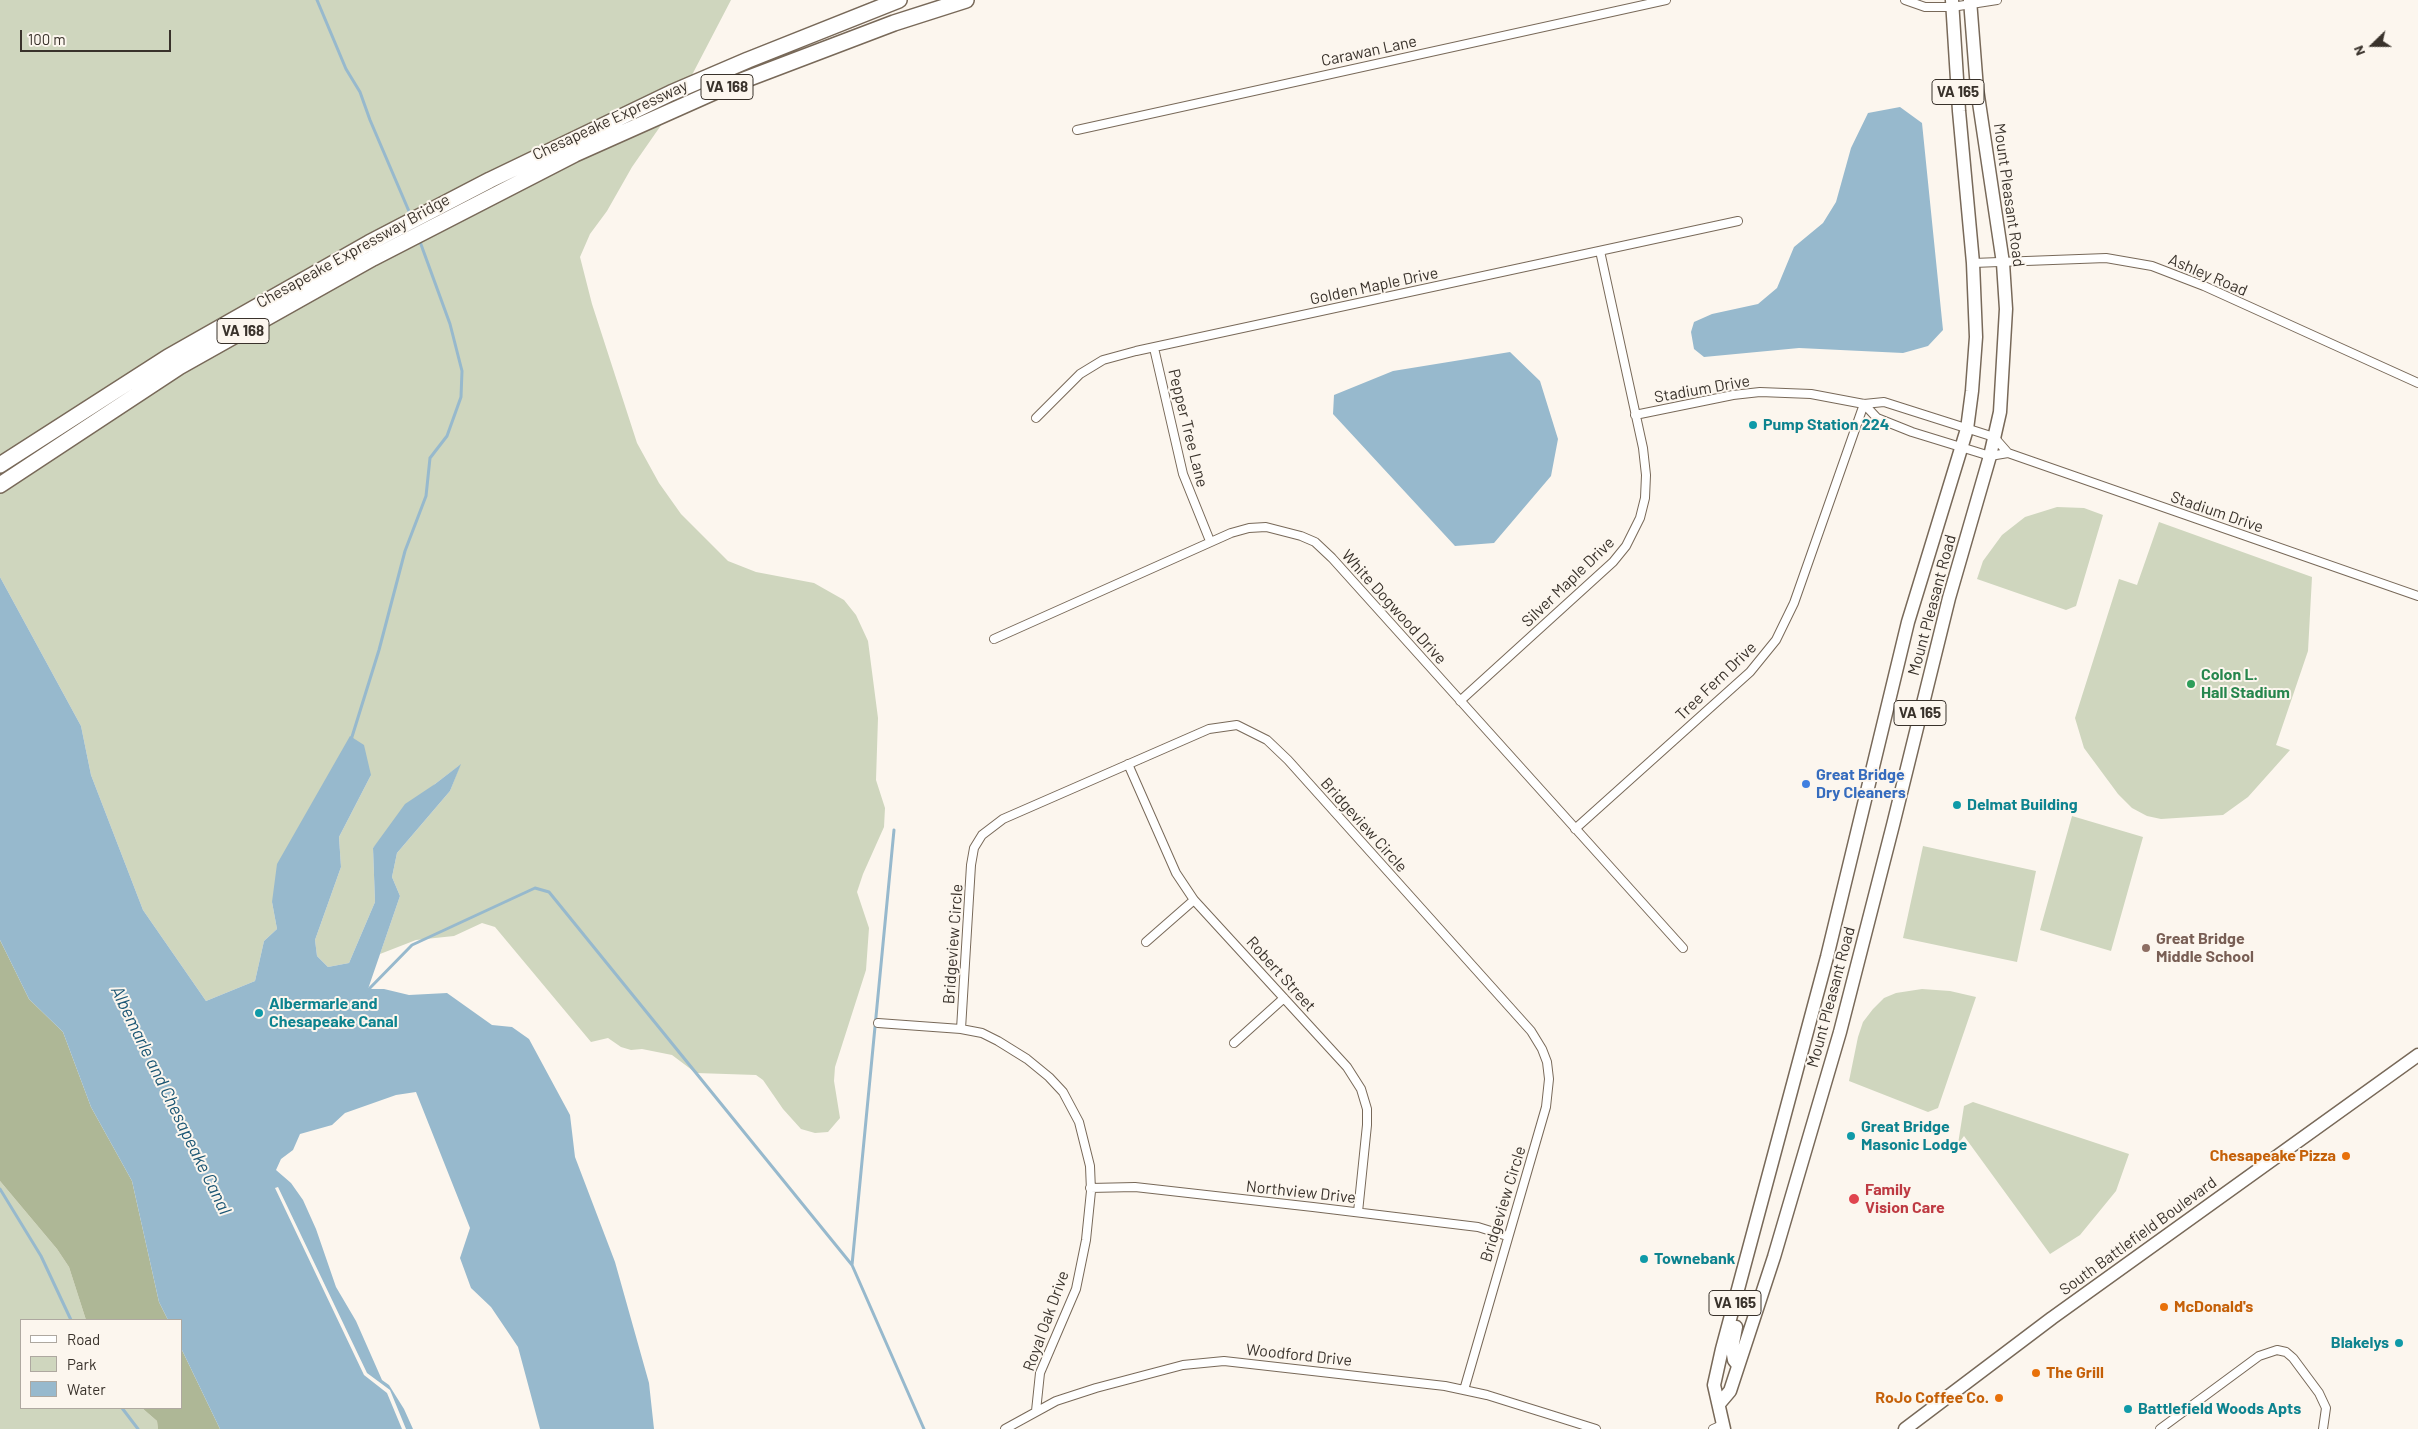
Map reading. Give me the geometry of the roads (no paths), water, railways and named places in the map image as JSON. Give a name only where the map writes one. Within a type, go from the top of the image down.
[{"type":"highway","name":"Chesapeake Expressway","points":[[493,187],[611,120],[748,60],[899,0]]},
{"type":"highway","name":"Chesapeake Expressway","points":[[493,187],[575,154],[724,88],[894,23],[966,0]]},
{"type":"highway","name":"Chesapeake Expressway Bridge","points":[[0,465],[168,357],[369,243],[493,187]]},
{"type":"highway","name":"Chesapeake Expressway Bridge","points":[[0,485],[179,368],[373,258],[493,187]]},
{"type":"main road","name":"Mount Pleasant Road","points":[[1719,1404],[1730,1391],[1774,1256],[1840,1032],[1894,825],[1949,598],[1994,437],[2004,373],[2006,309],[2003,263],[1985,153],[1970,3]]},
{"type":"main road","name":"Mount Pleasant Road","points":[[1720,1428],[1719,1404],[1714,1385],[1827,957],[1908,622],[1962,448],[1966,429],[1972,391],[1976,337],[1973,263],[1959,112],[1952,4]]},
{"type":"main road","name":"South Battlefield Boulevard","points":[[1905,1429],[2052,1318],[2418,1055]]},
{"type":"main road","points":[[1738,1365],[1734,1360],[1732,1349],[1737,1321],[1749,1279],[1755,1227]]},
{"type":"street","name":"Carawan Lane","points":[[1077,130],[1666,0]]},
{"type":"street","points":[[1905,0],[1925,7],[1997,0]]},
{"type":"street","name":"Golden Maple Drive","points":[[1036,418],[1076,378],[1103,360],[1738,221]]},
{"type":"street","name":"Silver Maple Drive","points":[[1460,701],[1601,574],[1626,546],[1640,518],[1646,490],[1645,466],[1600,251]]},
{"type":"street","name":"Ashley Road","points":[[1973,263],[2106,258],[2152,266],[2204,286],[2418,383]]},
{"type":"street","name":"Pepper Tree Lane","points":[[1154,348],[1182,474],[1210,542]]},
{"type":"street","name":"Stadium Drive","points":[[1635,415],[1726,396],[1760,392],[1811,394],[1864,404],[1884,402],[1994,437],[2008,453]]},
{"type":"street","name":"Stadium Drive","points":[[1864,404],[1877,418],[1912,432],[1990,456],[2008,453],[2418,596]]},
{"type":"street","name":"Tree Fern Drive","points":[[1575,829],[1750,672],[1776,640],[1794,603],[1864,404]]},
{"type":"street","name":"White Dogwood Drive","points":[[994,639],[1240,530],[1266,527],[1288,531],[1315,542],[1332,558],[1683,948]]},
{"type":"street","name":"Bridgeview Circle","points":[[961,1029],[971,865],[978,839],[1003,818],[1209,729],[1224,725],[1242,726],[1267,740],[1288,760],[1531,1031],[1542,1049],[1547,1062],[1549,1079],[1546,1107],[1507,1236],[1464,1390]]},
{"type":"street","name":"Robert Street","points":[[1128,764],[1176,873],[1194,900],[1347,1067],[1364,1097],[1367,1133],[1358,1212]]},
{"type":"street","points":[[1146,942],[1194,900]]},
{"type":"street","points":[[1234,1043],[1284,998]]},
{"type":"street","name":"Royal Oak Drive","points":[[878,1023],[961,1029],[982,1034],[1015,1051],[1049,1077],[1071,1104],[1086,1142],[1090,1188],[1086,1240],[1076,1289],[1040,1373],[1036,1411]]},
{"type":"street","name":"Northview Drive","points":[[1090,1188],[1135,1187],[1358,1212],[1478,1227],[1507,1236]]},
{"type":"street","points":[[2160,1429],[2259,1356],[2276,1350],[2286,1352],[2320,1394],[2326,1408],[2323,1429]]},
{"type":"street","name":"Woodford Drive","points":[[1004,1429],[1056,1401],[1096,1388],[1183,1365],[1208,1361],[1257,1363],[1384,1378],[1464,1390],[1487,1395],[1596,1429]]},
{"type":"water","points":[[1900,107],[1922,123],[1943,330],[1928,346],[1903,353],[1799,348],[1704,357],[1694,349],[1691,332],[1694,322],[1712,314],[1758,304],[1777,288],[1794,247],[1823,223],[1836,202],[1851,148],[1868,113]]},
{"type":"water","points":[[1510,352],[1540,381],[1558,439],[1551,476],[1494,543],[1455,546],[1333,414],[1334,395],[1393,371]]},
{"type":"water","name":"Albermarle and Chesapeake Canal","points":[[0,577],[81,726],[91,775],[143,910],[206,1001],[255,981],[264,941],[277,929],[272,902],[277,864],[350,736],[364,745],[371,775],[339,837],[341,867],[315,940],[317,956],[328,967],[349,963],[375,902],[373,848],[405,804],[461,764],[450,791],[397,853],[392,877],[400,896],[368,989],[384,989],[409,995],[447,993],[492,1025],[512,1027],[529,1039],[570,1115],[575,1157],[615,1262],[649,1383],[654,1429],[540,1429],[518,1347],[491,1307],[471,1288],[460,1258],[470,1228],[416,1092],[396,1095],[345,1113],[332,1125],[300,1134],[293,1150],[281,1159],[276,1170],[291,1183],[303,1200],[316,1229],[336,1287],[356,1321],[382,1380],[389,1385],[404,1409],[413,1429],[220,1429],[182,1350],[182,1319],[168,1319],[159,1302],[132,1181],[91,1107],[63,1032],[29,999],[0,940]]},
{"type":"waterway","points":[[317,0],[346,69],[360,92],[411,216]]},
{"type":"waterway","points":[[351,740],[379,650],[405,551],[426,496],[430,458],[447,436],[461,397],[462,371],[450,324],[419,239]]},
{"type":"waterway","points":[[852,1265],[894,830]]},
{"type":"waterway","points":[[367,991],[412,945],[535,888],[549,892],[852,1265],[924,1429]]},
{"type":"waterway","points":[[0,1189],[41,1256],[71,1319]]},
{"type":"waterway","points":[[123,1409],[138,1429]]},
{"type":"place","name":"Pump Station 224","points":[[1753,425]]},
{"type":"place","name":"Colon L. Hall Stadium","points":[[2191,684]]},
{"type":"place","name":"Great Bridge Dry Cleaners","points":[[1806,784]]},
{"type":"place","name":"Delmat Building","points":[[1957,805]]},
{"type":"place","name":"Great Bridge Middle School","points":[[2146,948]]},
{"type":"place","name":"Albermarle and Chesapeake Canal","points":[[259,1013]]},
{"type":"place","name":"Great Bridge Masonic Lodge","points":[[1851,1136]]},
{"type":"place","name":"Chesapeake Pizza","points":[[2346,1156]]},
{"type":"place","name":"Family Vision Care","points":[[1854,1199]]},
{"type":"place","name":"Townebank","points":[[1644,1259]]},
{"type":"place","name":"McDonald's","points":[[2164,1307]]},
{"type":"place","name":"Blakelys","points":[[2399,1343]]},
{"type":"place","name":"The Grill","points":[[2036,1373]]},
{"type":"place","name":"RoJo Coffee Co.","points":[[1999,1398]]},
{"type":"place","name":"Battlefield Woods Apts","points":[[2128,1409]]},
{"type":"water label","name":"Albemarle and Chesapeake Canal","points":[[171,1100]]}]
